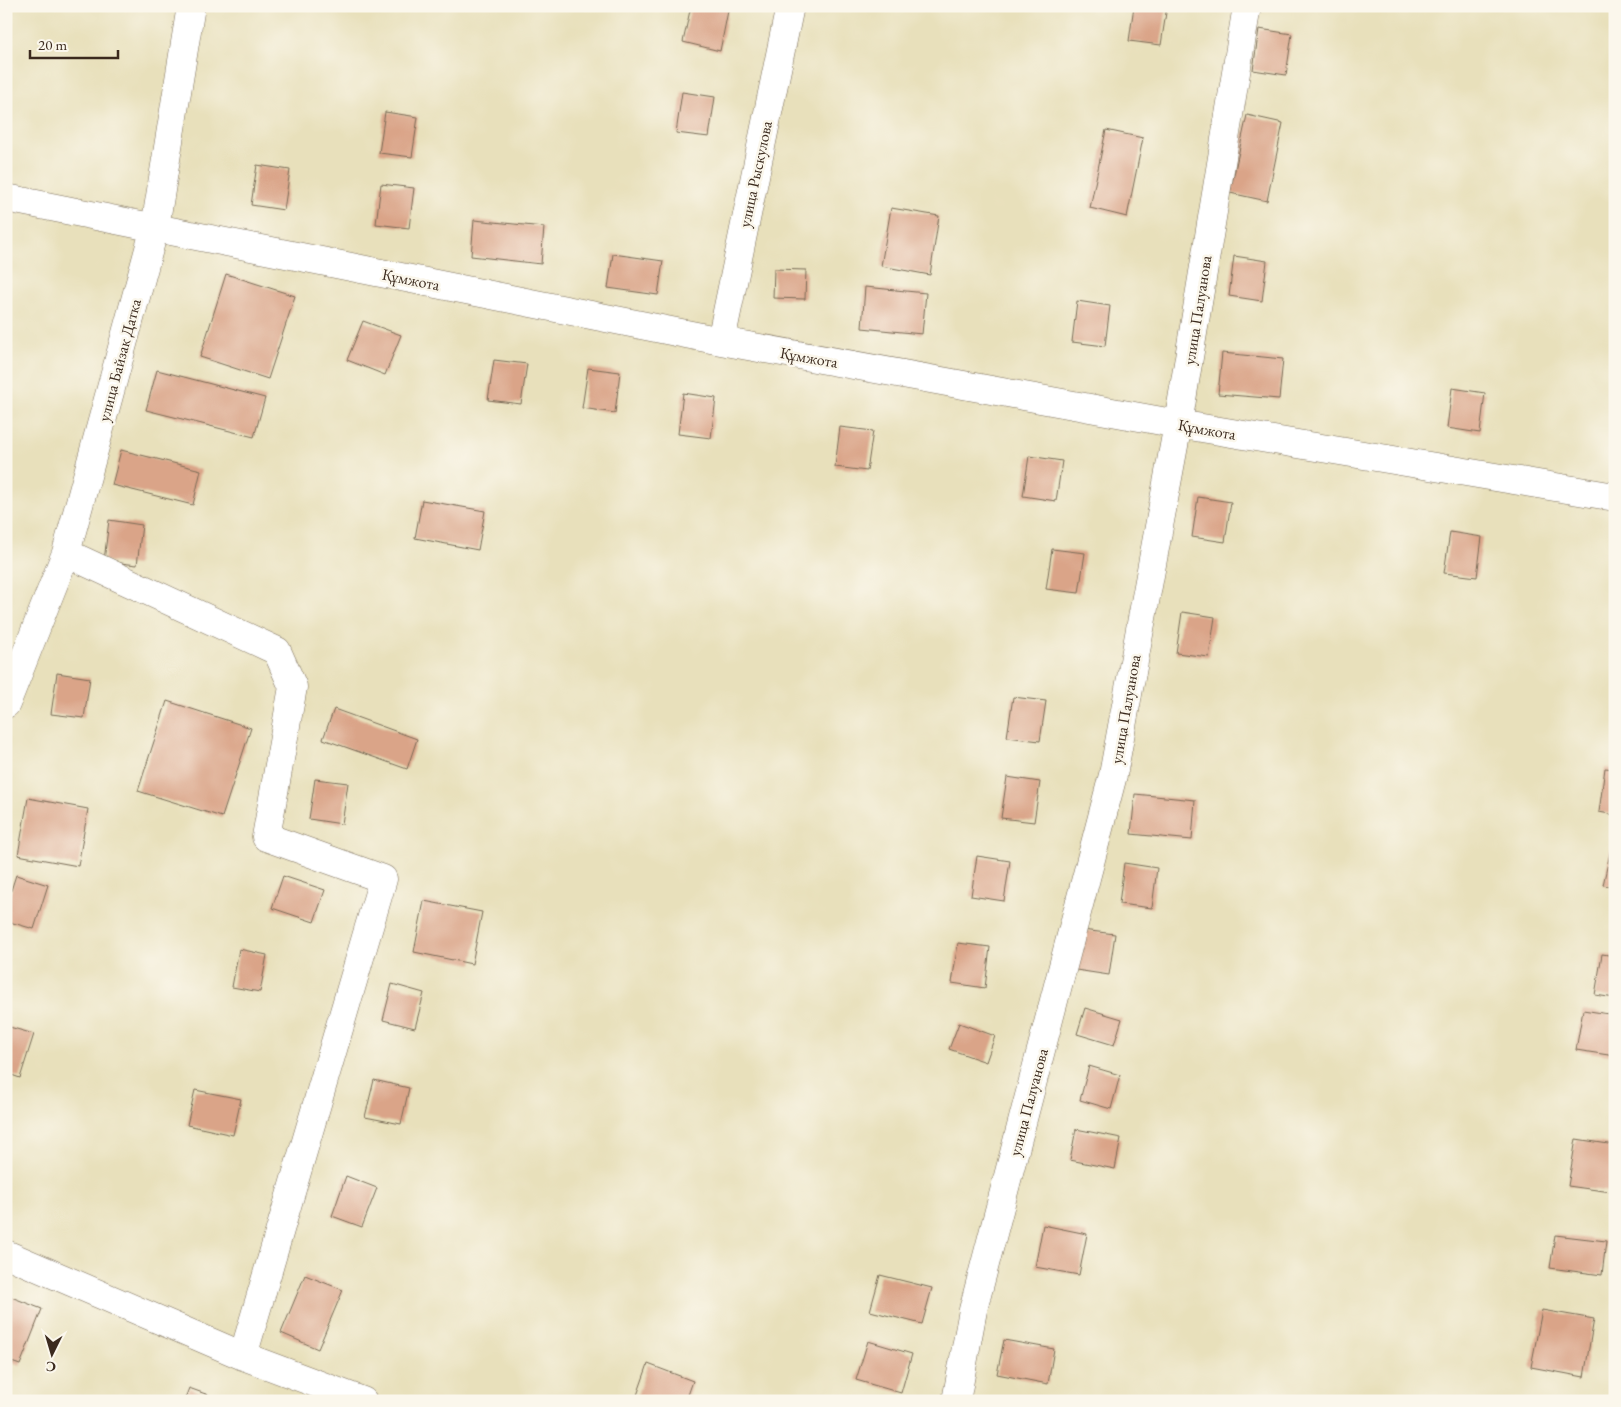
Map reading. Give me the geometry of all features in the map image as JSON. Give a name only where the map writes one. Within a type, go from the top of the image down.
[{"type":"street","name":"улица Байзак Датка","points":[[6,704],[66,553],[155,227],[191,6]]},
{"type":"street","name":"улица Рыскулова","points":[[721,341],[790,6]]},
{"type":"street","name":"улица Палуанова","points":[[956,1401],[973,1310],[1113,775],[1178,424],[1247,6]]},
{"type":"street","name":"Құмжота","points":[[6,198],[721,341],[1178,424],[1615,497]]},
{"type":"street","points":[[66,553],[277,651],[293,687],[266,837],[383,879],[243,1356]]},
{"type":"street","points":[[6,1254],[243,1356],[363,1401]]},
{"type":"building","points":[[691,6],[729,6],[720,51],[683,42]]},
{"type":"building","points":[[1134,6],[1167,6],[1161,45],[1129,41]]},
{"type":"building","points":[[1259,29],[1292,34],[1286,75],[1253,70]]},
{"type":"building","points":[[682,92],[715,97],[709,137],[676,133]]},
{"type":"building","points":[[385,112],[418,117],[412,157],[379,153]]},
{"type":"building","points":[[1247,115],[1283,123],[1267,201],[1230,193]]},
{"type":"building","points":[[1106,130],[1143,138],[1127,217],[1090,208]]},
{"type":"building","points":[[257,165],[290,170],[284,210],[251,205]]},
{"type":"building","points":[[381,184],[414,188],[409,228],[376,224]]},
{"type":"building","points":[[891,208],[939,216],[930,275],[881,266]]},
{"type":"building","points":[[474,220],[544,227],[541,264],[471,256]]},
{"type":"building","points":[[613,254],[663,261],[658,295],[608,288]]},
{"type":"building","points":[[1234,256],[1267,261],[1262,301],[1229,296]]},
{"type":"building","points":[[774,269],[806,270],[805,299],[773,298]]},
{"type":"building","points":[[226,274],[295,296],[268,379],[200,357]]},
{"type":"building","points":[[865,287],[926,293],[922,334],[862,328]]},
{"type":"building","points":[[1077,301],[1110,306],[1105,346],[1072,342]]},
{"type":"building","points":[[363,321],[401,335],[385,375],[347,360]]},
{"type":"building","points":[[1222,353],[1283,359],[1279,399],[1218,394]]},
{"type":"building","points":[[494,360],[527,364],[521,404],[488,400]]},
{"type":"building","points":[[588,368],[620,372],[615,413],[582,408]]},
{"type":"building","points":[[157,370],[265,398],[254,437],[146,410]]},
{"type":"building","points":[[1452,388],[1485,393],[1480,433],[1447,428]]},
{"type":"building","points":[[683,393],[716,398],[711,438],[678,434]]},
{"type":"building","points":[[840,427],[873,431],[867,471],[835,467]]},
{"type":"building","points":[[121,450],[201,470],[193,505],[112,485]]},
{"type":"building","points":[[1029,456],[1062,461],[1056,501],[1023,496]]},
{"type":"building","points":[[1198,497],[1231,502],[1225,542],[1192,537]]},
{"type":"building","points":[[422,500],[485,511],[478,550],[415,538]]},
{"type":"building","points":[[109,520],[142,525],[137,565],[104,561]]},
{"type":"building","points":[[1450,532],[1482,537],[1477,577],[1444,573]]},
{"type":"building","points":[[1052,549],[1085,553],[1079,593],[1046,589]]},
{"type":"building","points":[[1182,612],[1215,617],[1209,657],[1176,653]]},
{"type":"building","points":[[57,673],[90,678],[84,718],[51,714]]},
{"type":"building","points":[[1013,697],[1046,701],[1040,741],[1007,737]]},
{"type":"building","points":[[167,701],[251,728],[222,817],[138,791]]},
{"type":"building","points":[[334,709],[417,739],[407,769],[323,739]]},
{"type":"building","points":[[1605,768],[1615,769],[1615,815],[1599,812]]},
{"type":"building","points":[[1007,777],[1040,782],[1034,822],[1001,818]]},
{"type":"building","points":[[315,779],[348,783],[342,824],[309,819]]},
{"type":"building","points":[[1135,794],[1195,800],[1192,840],[1131,834]]},
{"type":"building","points":[[28,798],[88,809],[78,866],[18,855]]},
{"type":"building","points":[[1611,849],[1615,849],[1615,887],[1603,885]]},
{"type":"building","points":[[977,856],[1010,861],[1004,901],[971,896]]},
{"type":"building","points":[[1124,863],[1157,868],[1152,908],[1119,904]]},
{"type":"building","points":[[16,875],[48,885],[34,929],[6,921],[6,906]]},
{"type":"building","points":[[283,876],[325,890],[314,922],[272,908]]},
{"type":"building","points":[[424,901],[482,912],[472,964],[414,952]]},
{"type":"building","points":[[1082,930],[1115,934],[1109,975],[1076,970]]},
{"type":"building","points":[[958,943],[990,947],[985,988],[952,983]]},
{"type":"building","points":[[239,949],[267,955],[260,992],[232,987]]},
{"type":"building","points":[[1602,954],[1615,956],[1615,998],[1595,995]]},
{"type":"building","points":[[392,984],[424,993],[415,1028],[383,1020]]},
{"type":"building","points":[[1085,1008],[1122,1019],[1114,1045],[1077,1034]]},
{"type":"building","points":[[1583,1010],[1615,1015],[1615,1056],[1576,1050]]},
{"type":"building","points":[[959,1023],[995,1036],[986,1062],[949,1049]]},
{"type":"building","points":[[6,1026],[34,1034],[20,1078],[6,1073]]},
{"type":"building","points":[[1089,1066],[1120,1075],[1111,1109],[1080,1100]]},
{"type":"building","points":[[374,1080],[409,1088],[401,1124],[365,1117]]},
{"type":"building","points":[[195,1090],[241,1099],[233,1135],[187,1125]]},
{"type":"building","points":[[1076,1129],[1121,1138],[1115,1169],[1070,1160]]},
{"type":"building","points":[[1576,1139],[1615,1145],[1615,1166],[1611,1192],[1568,1186]]},
{"type":"building","points":[[346,1176],[377,1188],[362,1227],[332,1216]]},
{"type":"building","points":[[1043,1225],[1087,1234],[1079,1275],[1035,1267]]},
{"type":"building","points":[[1555,1235],[1606,1241],[1602,1275],[1550,1268]]},
{"type":"building","points":[[305,1275],[343,1290],[318,1349],[281,1333]]},
{"type":"building","points":[[880,1275],[932,1288],[922,1324],[870,1311]]},
{"type":"building","points":[[6,1295],[42,1309],[20,1365],[6,1360]]},
{"type":"building","points":[[1542,1310],[1594,1319],[1584,1377],[1531,1367]]},
{"type":"building","points":[[1004,1340],[1054,1349],[1048,1384],[997,1374]]},
{"type":"building","points":[[868,1341],[912,1354],[901,1393],[856,1380]]},
{"type":"building","points":[[648,1364],[693,1381],[686,1401],[635,1401]]},
{"type":"building","points":[[189,1388],[225,1401],[184,1401]]}]
